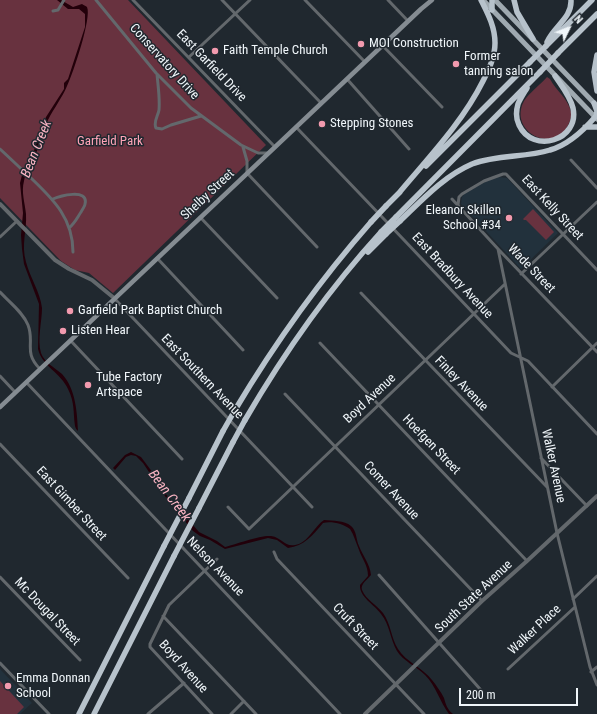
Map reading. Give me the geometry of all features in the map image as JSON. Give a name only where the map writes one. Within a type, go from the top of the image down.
[{"type":"highway","points":[[399,193],[464,114],[490,66],[494,49],[494,31],[482,0]]},
{"type":"highway","points":[[492,0],[492,10]]},
{"type":"highway","points":[[514,0],[516,12],[533,39]]},
{"type":"highway","points":[[548,43],[550,35],[568,16],[572,0]]},
{"type":"highway","points":[[79,714],[234,410],[283,333],[326,275],[386,206],[592,0]]},
{"type":"highway","points":[[94,714],[245,420],[284,356],[319,307],[346,272],[597,14]]},
{"type":"highway","points":[[597,56],[594,72],[597,91]]},
{"type":"highway","points":[[532,80],[518,105],[516,112],[518,123],[524,132],[532,139],[541,142],[552,141],[561,137],[566,132],[574,115],[570,101],[555,76]]},
{"type":"highway","points":[[398,219],[440,183],[476,162],[490,158],[552,150],[568,142],[596,118],[596,105]]},
{"type":"highway","points":[[584,128],[597,127]]},
{"type":"main road","name":"Shelby Street","points":[[0,407],[382,45],[432,0]]},
{"type":"main road","points":[[482,0],[596,118]]},
{"type":"main road","points":[[495,0],[596,105]]},
{"type":"street","points":[[53,11],[60,7],[64,0]]},
{"type":"street","name":"Conservatory Drive","points":[[96,0],[156,73],[173,91],[201,116],[242,146],[267,154]]},
{"type":"street","name":"East Garfield Drive","points":[[133,0],[275,147]]},
{"type":"street","points":[[222,0],[321,103]]},
{"type":"street","points":[[189,57],[250,0]]},
{"type":"street","points":[[305,0],[365,62]]},
{"type":"street","points":[[388,0],[408,21]]},
{"type":"street","points":[[382,45],[442,108]]},
{"type":"street","points":[[156,73],[160,97],[159,110],[155,123],[156,128],[162,129],[201,116]]},
{"type":"street","points":[[346,79],[409,149]]},
{"type":"street","name":"East Bradbury Avenue","points":[[296,127],[511,353],[528,361],[597,434]]},
{"type":"street","points":[[242,146],[247,161],[247,173],[317,247]]},
{"type":"street","points":[[0,149],[53,199],[58,206],[69,228],[73,252]]},
{"type":"street","points":[[571,160],[597,188]]},
{"type":"street","name":"East Kelly Street","points":[[458,205],[459,197],[462,194],[480,183],[503,174],[509,177],[597,270]]},
{"type":"street","points":[[53,199],[60,196],[78,194],[85,198],[85,204],[76,220],[69,228]]},
{"type":"street","name":"Wade Street","points":[[452,199],[597,352]]},
{"type":"street","points":[[522,274],[597,202]]},
{"type":"street","name":"East Southern Avenue","points":[[0,204],[59,263],[92,280],[114,298],[312,507]]},
{"type":"street","points":[[200,217],[278,298]]},
{"type":"street","points":[[0,237],[18,223]]},
{"type":"street","name":"Walker Avenue","points":[[498,249],[557,534],[591,672],[597,685]]},
{"type":"street","points":[[156,258],[243,350]]},
{"type":"street","name":"Boyd Avenue","points":[[228,507],[249,528],[505,284]]},
{"type":"street","points":[[0,292],[26,321],[30,333],[30,355],[33,361],[41,368]]},
{"type":"street","name":"Finley Avenue","points":[[361,293],[547,488]]},
{"type":"street","points":[[70,340],[182,459]]},
{"type":"street","name":"Hoefgen Street","points":[[320,343],[527,561]]},
{"type":"street","points":[[552,387],[597,343]]},
{"type":"street","points":[[0,376],[15,392]]},
{"type":"street","name":"Nelson Avenue","points":[[26,382],[340,714]]},
{"type":"street","name":"Comer Avenue","points":[[285,394],[482,601]]},
{"type":"street","name":"East Gimber Street","points":[[0,444],[128,578]]},
{"type":"street","points":[[541,458],[587,506]]},
{"type":"street","name":"South State Avenue","points":[[365,714],[482,601],[597,496]]},
{"type":"street","name":"Cruft Street","points":[[274,552],[277,559],[424,714]]},
{"type":"street","name":"Boyd Avenue","points":[[212,714],[150,647],[150,641],[173,600],[217,558]]},
{"type":"street","points":[[379,575],[480,689]]},
{"type":"street","points":[[572,599],[597,576]]},
{"type":"street","name":"Mc Dougal Street","points":[[0,577],[80,660]]},
{"type":"street","name":"Walker Place","points":[[508,669],[574,607]]},
{"type":"street","points":[[163,616],[256,714]]},
{"type":"street","points":[[0,662],[49,714]]},
{"type":"street","points":[[591,672],[597,667]]},
{"type":"street","points":[[148,714],[184,683]]},
{"type":"street","points":[[231,714],[244,701]]},
{"type":"shaded area","name":"Eleanor Skillen School #34","points":[[498,177],[507,178],[558,233],[521,269],[461,204],[464,194],[490,179]]},
{"type":"shaded area","name":"Emma Donnan School","points":[[0,669],[32,703],[20,714],[0,714]]},
{"type":"green space","name":"Garfield Park","points":[[0,0],[128,0],[266,145],[113,293],[89,273],[75,270],[61,261],[0,198]]},
{"type":"green space","points":[[547,77],[565,99],[571,114],[567,127],[560,135],[552,139],[543,139],[527,130],[522,122],[521,112],[526,98]]},
{"type":"green space","points":[[533,209],[554,232],[546,240],[526,220],[523,219]]},
{"type":"green space","points":[[0,681],[24,707],[17,714],[0,714]]},
{"type":"water","name":"Bean Creek","points":[[57,0],[61,0],[73,7],[82,4],[87,7],[87,22],[70,80],[47,122],[37,151],[29,165],[25,177],[23,185],[26,214],[24,249],[28,268],[42,308],[40,336],[41,353],[47,362],[67,380],[75,401],[78,431],[75,426],[73,403],[68,389],[61,378],[43,360],[38,349],[39,304],[24,264],[21,235],[23,213],[20,183],[22,175],[34,151],[36,141],[46,117],[64,89],[64,83],[68,79],[85,27],[85,14],[79,9],[68,9]]},
{"type":"water","name":"Bean Creek","points":[[131,452],[141,457],[159,481],[164,492],[199,532],[225,547],[267,536],[275,537],[290,545],[303,542],[294,547],[288,548],[277,540],[268,538],[225,549],[193,531],[169,502],[143,463],[136,456],[131,455],[126,457],[115,470],[113,468],[125,455]]},
{"type":"water","name":"Bean Creek","points":[[324,520],[342,522],[351,526],[368,564],[371,575],[362,586],[364,594],[381,610],[386,617],[394,640],[401,654],[432,680],[443,696],[448,709],[453,714],[449,714],[429,679],[400,655],[384,618],[362,593],[360,585],[368,576],[368,572],[350,529],[337,523],[330,522],[323,523],[316,532],[303,542]]},
{"type":"place","name":"MOI Construction","points":[[361,44]]},
{"type":"place","name":"Faith Temple Church","points":[[215,51]]},
{"type":"place","name":"Former tanning salon","points":[[456,64]]},
{"type":"place","name":"Stepping Stones","points":[[322,124]]},
{"type":"place","name":"Eleanor Skillen School #34","points":[[509,218]]},
{"type":"place","name":"Garfield Park Baptist Church","points":[[70,311]]},
{"type":"place","name":"Listen Hear","points":[[63,331]]},
{"type":"place","name":"Tube Factory Artspace","points":[[88,385]]},
{"type":"place","name":"Emma Donnan School","points":[[8,686]]}]
